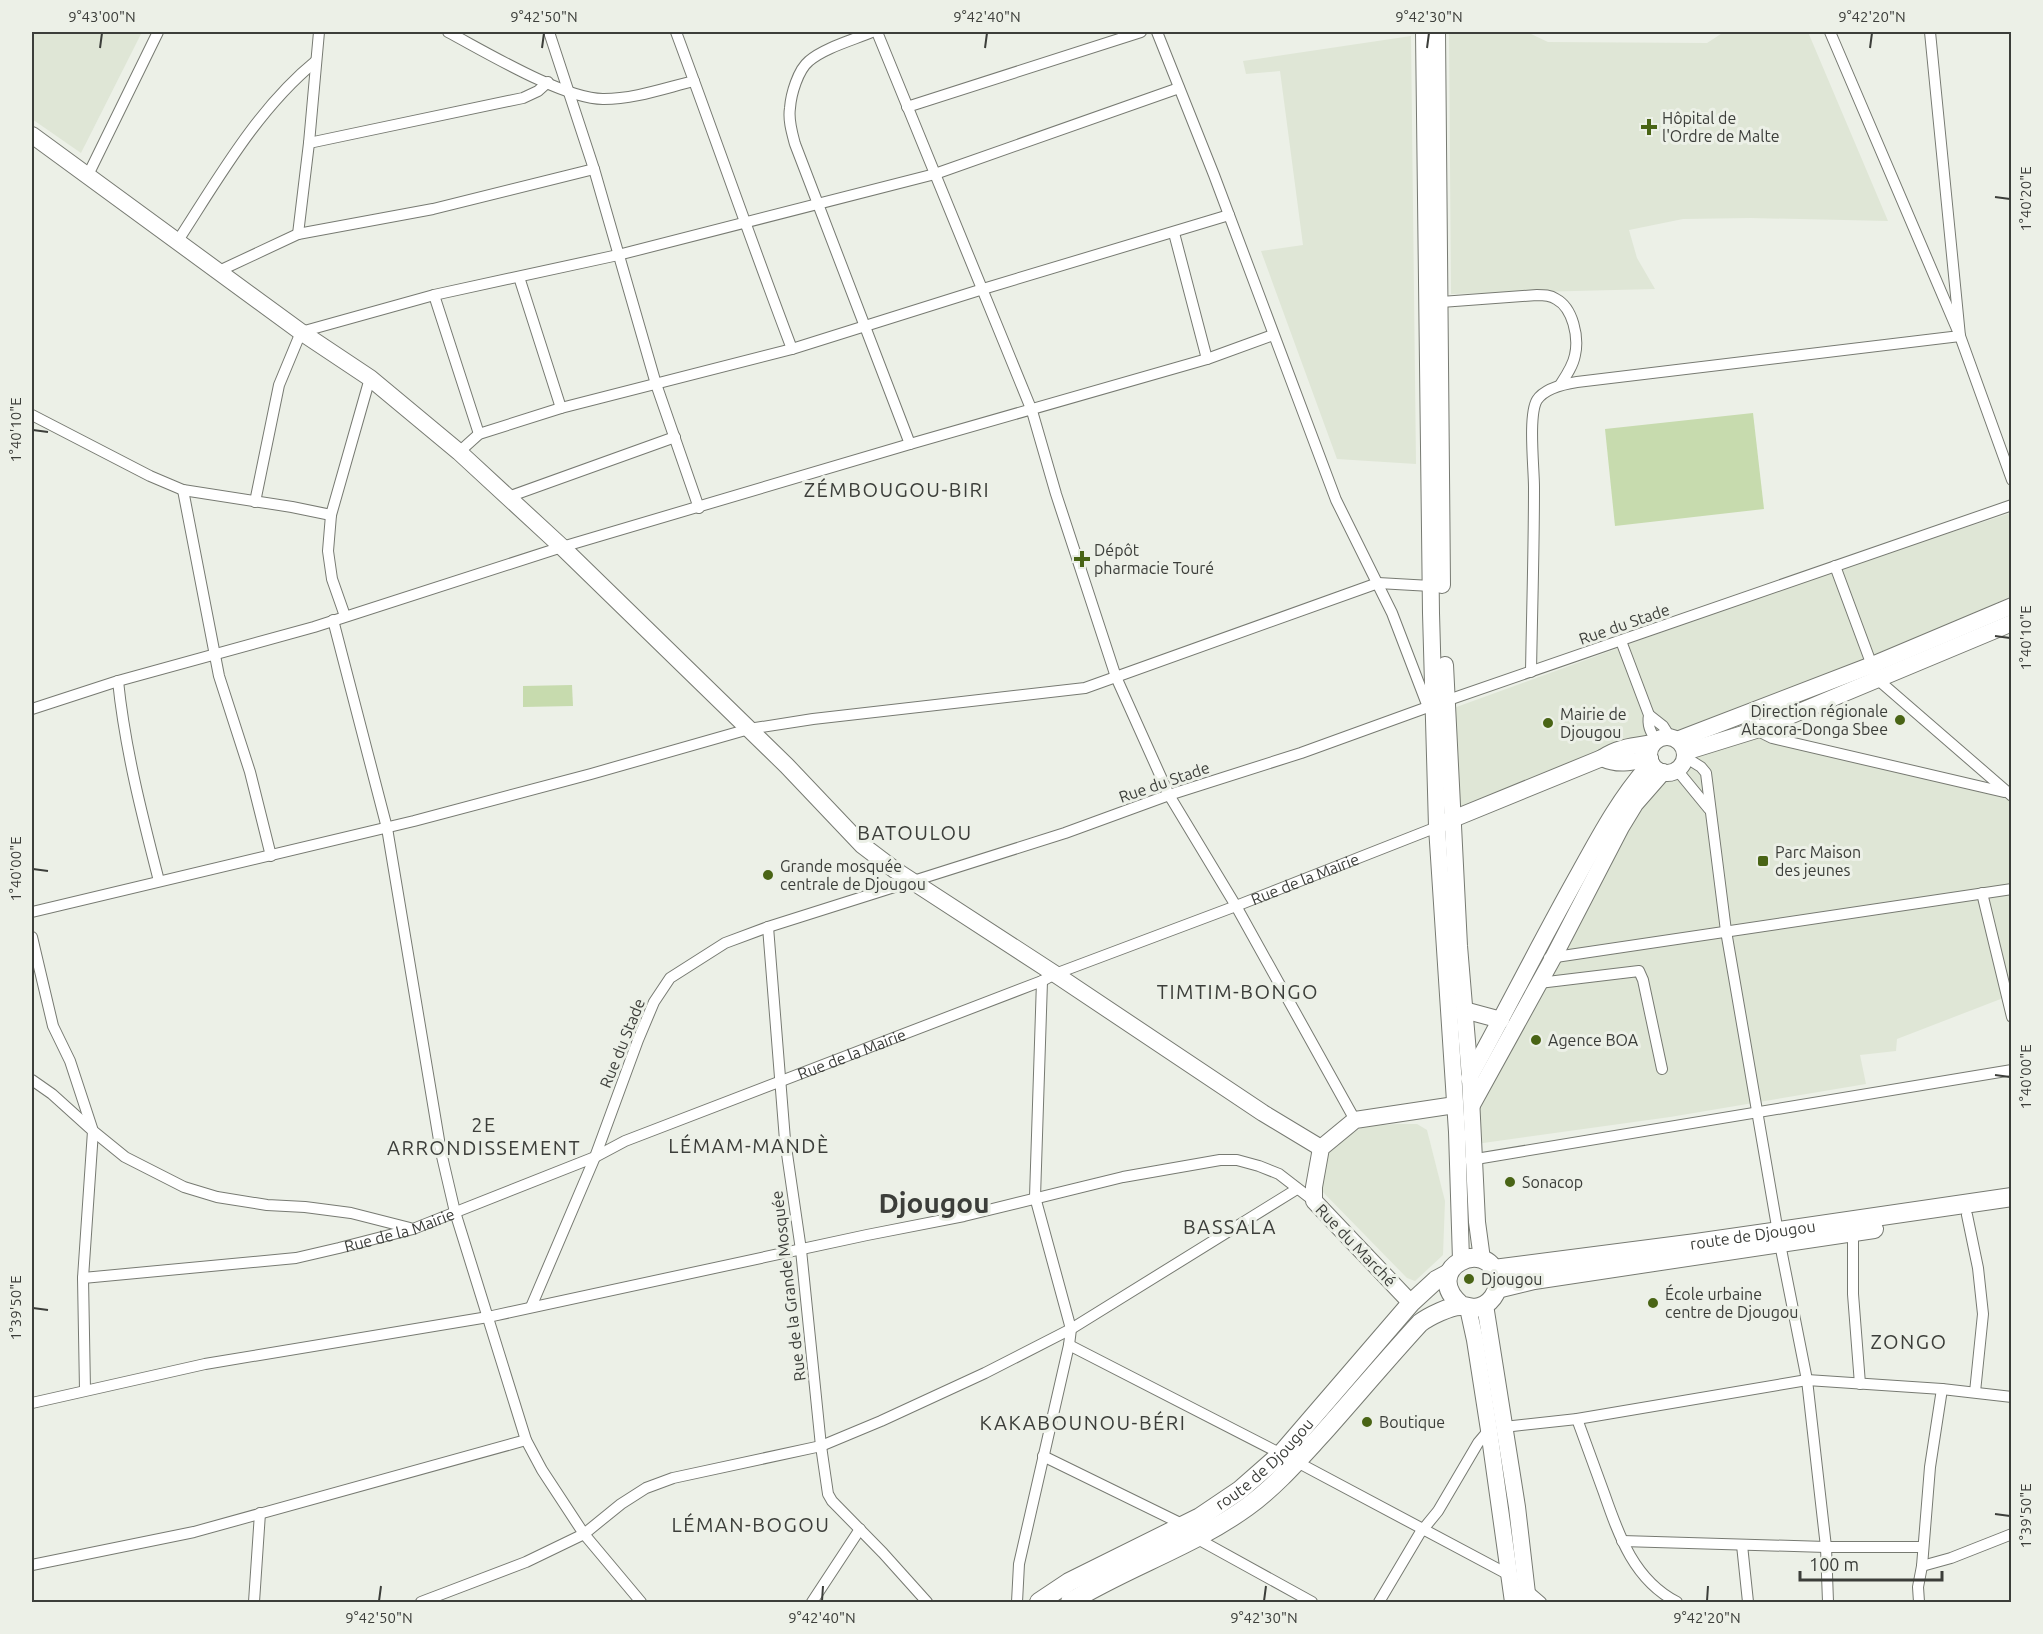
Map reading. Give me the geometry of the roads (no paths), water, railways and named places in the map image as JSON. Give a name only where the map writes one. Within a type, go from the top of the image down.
[{"type":"highway","name":"route de Djougou","points":[[1497,1289],[1544,1278],[2012,1197]]},
{"type":"highway","name":"route de Djougou","points":[[1488,1264],[1555,1262],[1779,1237],[1853,1232],[2012,1209]]},
{"type":"highway","points":[[1289,1458],[1420,1323],[1429,1316],[1471,1306],[1494,1295],[1497,1289],[1497,1279],[1488,1264],[1472,1257],[1455,1267],[1447,1286],[1452,1297],[1471,1306]]},
{"type":"highway","name":"route de Djougou","points":[[1039,1602],[1069,1582],[1190,1532],[1240,1490],[1289,1458],[1411,1303],[1455,1267]]},
{"type":"highway","points":[[1070,1602],[1190,1532]]},
{"type":"main road","points":[[1424,32],[1437,588]]},
{"type":"main road","points":[[1437,32],[1441,302],[1436,705],[1466,1161],[1477,1222],[1488,1264]]},
{"type":"main road","points":[[32,135],[301,332],[370,378],[459,452],[562,547],[749,729],[862,845],[1048,977],[1321,1148],[1354,1120],[1463,1106]]},
{"type":"main road","points":[[1463,1106],[1539,983],[1628,815],[1667,753],[1756,730],[2012,606]]},
{"type":"main road","points":[[1463,1106],[1470,1077],[1533,956],[1620,803],[1667,753],[1754,712],[2012,623]]},
{"type":"main road","name":"Rue de la Mairie","points":[[1444,823],[1602,758],[1612,763],[1622,764],[1667,753]]},
{"type":"main road","points":[[1444,823],[1470,1077]]},
{"type":"main road","points":[[1464,1010],[1501,1020]]},
{"type":"main road","name":"Rue du Marché","points":[[1321,1148],[1314,1187],[1314,1201],[1411,1303]]},
{"type":"main road","points":[[1455,1267],[1466,1161]]},
{"type":"main road","points":[[1471,1306],[1497,1429],[1517,1507],[1527,1596]]},
{"type":"main road","points":[[1497,1429],[1513,1602]]},
{"type":"street","points":[[87,177],[158,32]]},
{"type":"street","points":[[298,234],[319,32]]},
{"type":"street","points":[[448,32],[548,82],[586,98],[631,96],[694,81]]},
{"type":"street","points":[[549,32],[594,169],[656,384],[699,508]]},
{"type":"street","points":[[676,32],[792,349]]},
{"type":"street","points":[[872,32],[816,55],[806,62],[790,108],[795,144],[910,444]]},
{"type":"street","points":[[877,32],[1032,411],[1056,495],[1116,677],[1169,795],[1236,906],[1354,1120]]},
{"type":"street","points":[[907,107],[1141,32]]},
{"type":"street","points":[[1157,32],[1229,215],[1272,335],[1336,500],[1436,705]]},
{"type":"street","points":[[1830,32],[1960,336],[2012,480]]},
{"type":"street","points":[[1930,32],[1960,336]]},
{"type":"street","points":[[177,242],[251,132],[297,76],[316,61]]},
{"type":"street","points":[[309,143],[523,98],[538,91],[548,82]]},
{"type":"street","points":[[255,502],[279,385],[301,332],[434,294],[618,255],[935,174],[1179,88]]},
{"type":"street","points":[[219,271],[298,234],[433,209],[594,169]]},
{"type":"street","points":[[459,452],[479,434],[561,408],[792,349],[1229,215]]},
{"type":"street","points":[[1174,233],[1207,359]]},
{"type":"street","points":[[519,277],[561,408]]},
{"type":"street","points":[[434,294],[479,434]]},
{"type":"street","points":[[1441,302],[1537,295],[1549,296],[1558,300],[1574,325],[1576,342],[1575,356],[1560,385]]},
{"type":"street","points":[[32,709],[118,681],[333,620],[562,547],[1207,359],[1272,335]]},
{"type":"street","points":[[1531,672],[1534,488],[1532,415],[1537,399],[1543,394],[1560,385],[1960,336]]},
{"type":"street","points":[[345,616],[331,570],[328,551],[331,515],[370,378]]},
{"type":"street","points":[[32,415],[150,476],[183,490],[331,515]]},
{"type":"street","points":[[508,497],[675,437]]},
{"type":"street","points":[[183,490],[219,676],[250,772],[271,856]]},
{"type":"street","name":"Rue du Stade","points":[[531,1307],[595,1157],[654,1002],[670,978],[725,943],[768,927],[1065,833],[1169,795],[1301,753],[2012,505]]},
{"type":"street","points":[[1835,566],[1875,672],[2009,795]]},
{"type":"street","points":[[32,912],[387,828],[749,729],[813,719],[1085,688],[1378,583],[1437,588]]},
{"type":"street","points":[[333,620],[387,828],[441,1152],[455,1212],[526,1440],[542,1470],[584,1534],[641,1602]]},
{"type":"street","points":[[1621,641],[1649,715],[1663,726],[1667,753],[1709,809]]},
{"type":"street","points":[[118,681],[122,721],[134,780],[159,881]]},
{"type":"street","points":[[1754,712],[1756,730],[1772,738],[2009,795]]},
{"type":"street","points":[[1667,753],[1701,767],[1706,773],[1726,931],[1779,1237],[1807,1380],[1826,1547],[1828,1602]]},
{"type":"street","name":"Rue de la Mairie","points":[[83,1278],[296,1258],[413,1229],[595,1157],[625,1141],[1236,906],[1444,823]]},
{"type":"street","points":[[1533,956],[1553,958],[2012,889]]},
{"type":"street","points":[[1982,893],[2012,1017]]},
{"type":"street","name":"Rue de la Grande Mosquée","points":[[768,927],[785,1140],[801,1250],[828,1494],[927,1602]]},
{"type":"street","points":[[32,937],[53,1026],[70,1061],[93,1131],[83,1278],[85,1390]]},
{"type":"street","points":[[1539,983],[1639,971],[1643,980],[1662,1069]]},
{"type":"street","points":[[1017,1602],[1019,1564],[1071,1329],[1035,1197],[1048,977]]},
{"type":"street","points":[[1466,1161],[2012,1070]]},
{"type":"street","points":[[32,1080],[125,1157],[184,1187],[239,1202],[351,1213],[413,1229]]},
{"type":"street","points":[[32,1403],[205,1364],[488,1317],[964,1216],[1123,1177],[1220,1160],[1237,1160],[1279,1174],[1314,1201]]},
{"type":"street","points":[[421,1602],[526,1562],[584,1534],[621,1504],[646,1488],[673,1478],[821,1446],[975,1378],[1071,1329],[1297,1189]]},
{"type":"street","points":[[1967,1215],[1978,1268],[1983,1314],[1975,1392]]},
{"type":"street","points":[[1853,1232],[1853,1294],[1860,1384]]},
{"type":"street","points":[[1069,1345],[1425,1528],[1510,1575],[1527,1596],[1541,1602]]},
{"type":"street","points":[[1379,1602],[1438,1511],[1478,1443],[1497,1429],[1577,1419],[1807,1380],[1942,1389],[2012,1397]]},
{"type":"street","points":[[1919,1602],[1918,1587],[1922,1566],[1930,1467],[1942,1389]]},
{"type":"street","points":[[1577,1419],[1622,1541],[1642,1574],[1656,1589],[1677,1602]]},
{"type":"street","points":[[32,1565],[194,1532],[526,1440]]},
{"type":"street","points":[[1043,1456],[1190,1532],[1312,1602]]},
{"type":"street","points":[[254,1602],[260,1513]]},
{"type":"street","points":[[812,1602],[860,1529]]},
{"type":"street","points":[[1922,1566],[1951,1558],[2012,1534]]},
{"type":"street","points":[[1622,1541],[1826,1547],[1923,1546]]},
{"type":"street","points":[[1742,1545],[1748,1602]]},
{"type":"place","name":"Hôpital de l'Ordre de Malte","points":[[1649,127]]},
{"type":"place","name":"Dépôt pharmacie Touré","points":[[1082,559]]},
{"type":"place","name":"Direction régionale Atacora-Donga Sbee","points":[[1900,720]]},
{"type":"place","name":"Mairie de Djougou","points":[[1548,723]]},
{"type":"place","name":"Parc Maison des jeunes","points":[[1763,861]]},
{"type":"place","name":"Grande mosquée centrale de Djougou","points":[[768,875]]},
{"type":"place","name":"Agence BOA","points":[[1536,1040]]},
{"type":"place","name":"Sonacop","points":[[1510,1182]]},
{"type":"place","name":"Djougou","points":[[1469,1279]]},
{"type":"place","name":"École urbaine centre de Djougou","points":[[1653,1303]]},
{"type":"place","name":"Boutique","points":[[1367,1422]]},
{"type":"district","name":"ZÉMBOUGOU-BIRI","points":[[897,489]]},
{"type":"district","name":"BATOULOU","points":[[915,832]]},
{"type":"district","name":"TIMTIM-BONGO","points":[[1238,991]]},
{"type":"district","name":"2E ARRONDISSEMENT","points":[[484,1136]]},
{"type":"district","name":"LÉMAM-MANDÈ","points":[[749,1145]]},
{"type":"district","name":"Djougou","points":[[934,1202]]},
{"type":"district","name":"BASSALA","points":[[1230,1226]]},
{"type":"district","name":"ZONGO","points":[[1909,1341]]},
{"type":"district","name":"KAKABOUNOU-BÉRI","points":[[1083,1422]]},
{"type":"district","name":"LÉMAN-BOGOU","points":[[751,1524]]}]
